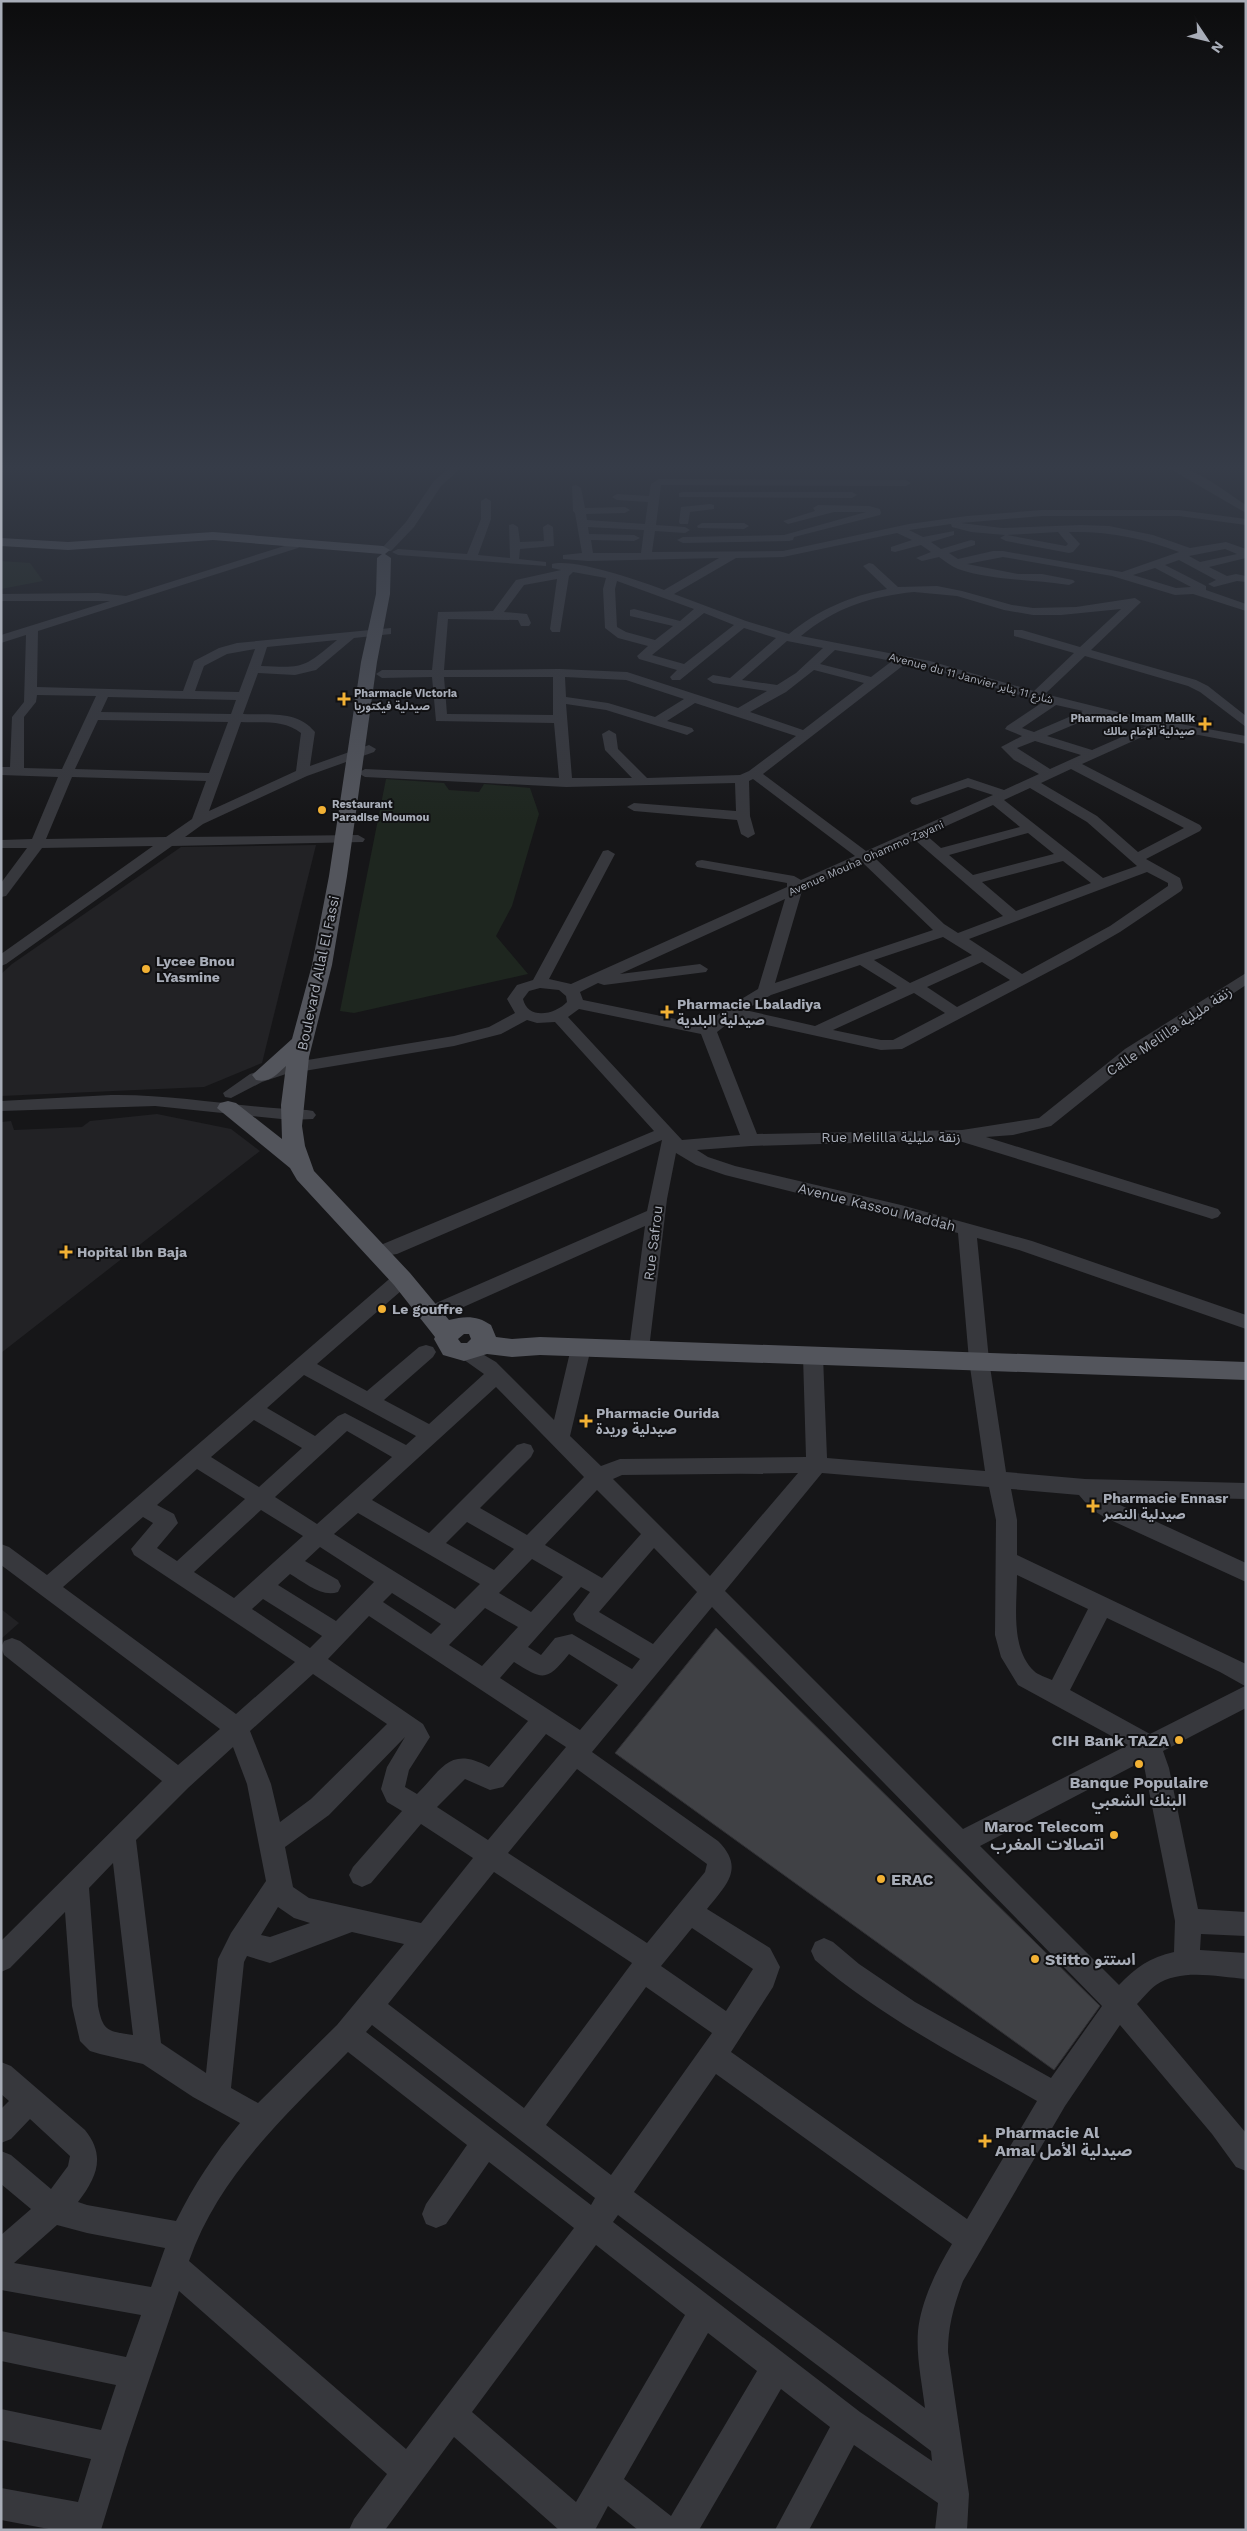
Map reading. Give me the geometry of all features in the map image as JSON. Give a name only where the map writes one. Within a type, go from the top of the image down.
[{"type":"main road","name":"Boulevard Allal El Fassi","points":[[303,1073],[349,899],[352,839],[362,751],[385,584]]},
{"type":"main road","name":"Boulevard Allal El Fassi","points":[[380,632],[382,674],[362,751],[365,773],[352,839],[303,1040],[303,1073],[299,1115],[292,1142],[298,1163],[305,1175],[402,1279],[476,1347]]},
{"type":"main road","points":[[263,1075],[303,1040]]},
{"type":"main road","points":[[229,1101],[298,1163]]},
{"type":"main road","name":"Boulevard Allal El Fassi","points":[[299,1115],[315,1161],[336,1192],[390,1249],[476,1347]]},
{"type":"main road","points":[[476,1347],[512,1348],[540,1346],[1246,1370]]},
{"type":"street","points":[[1,640],[177,584]]},
{"type":"street","points":[[496,615],[518,584]]},
{"type":"street","points":[[556,629],[560,584]]},
{"type":"street","points":[[611,584],[611,628],[622,634],[658,644]]},
{"type":"street","name":"Avenue du 11 Janvier شارع 11 يناير","points":[[639,584],[668,593],[742,624],[788,637],[903,658],[1096,711],[1246,740]]},
{"type":"street","points":[[668,593],[683,584]]},
{"type":"street","points":[[888,584],[894,590]]},
{"type":"street","points":[[1153,584],[1179,592],[1213,584]]},
{"type":"street","points":[[1036,696],[1153,584]]},
{"type":"street","points":[[1190,584],[1246,608]]},
{"type":"street","points":[[732,682],[788,637],[817,617],[870,594],[894,590],[945,591],[1020,610],[1052,611],[1134,604]]},
{"type":"street","points":[[1,598],[106,596],[128,600]]},
{"type":"street","points":[[1231,602],[1246,598]]},
{"type":"street","points":[[686,669],[643,658],[703,608]]},
{"type":"street","points":[[1052,611],[1018,633],[1198,686],[1246,723]]},
{"type":"street","points":[[634,613],[682,625]]},
{"type":"street","points":[[525,623],[523,617],[444,614],[438,674],[441,718],[560,719]]},
{"type":"street","points":[[664,687],[742,624]]},
{"type":"street","points":[[1,715],[20,714],[30,704],[32,630]]},
{"type":"street","points":[[188,694],[200,661],[229,649],[263,643],[380,632]]},
{"type":"street","points":[[252,669],[296,670],[312,667],[349,636]]},
{"type":"street","points":[[198,821],[263,643]]},
{"type":"street","points":[[739,713],[782,689],[812,666],[834,645]]},
{"type":"street","points":[[365,773],[566,783],[644,782],[748,776],[874,682],[903,658]]},
{"type":"street","points":[[812,666],[874,682]]},
{"type":"street","points":[[559,672],[560,719],[566,760],[566,783]]},
{"type":"street","points":[[382,674],[559,672],[628,676],[804,734]]},
{"type":"street","points":[[713,678],[782,689]]},
{"type":"street","points":[[31,691],[243,696]]},
{"type":"street","points":[[1,893],[38,843],[50,808],[104,692]]},
{"type":"street","points":[[656,722],[694,698]]},
{"type":"street","points":[[560,700],[582,701],[687,731]]},
{"type":"street","points":[[1054,700],[1012,729],[1094,755]]},
{"type":"street","points":[[1051,775],[1008,750],[1010,745],[1096,711]]},
{"type":"street","points":[[17,772],[20,714]]},
{"type":"street","points":[[94,716],[275,717],[297,723],[308,732],[302,773]]},
{"type":"street","name":"Avenue Mouha Ohammo Zayani","points":[[573,996],[588,982],[707,927],[1001,798],[1161,724]]},
{"type":"street","points":[[608,734],[612,750],[644,782]]},
{"type":"street","points":[[1,961],[198,821],[302,773],[362,751]]},
{"type":"street","points":[[538,782],[559,769],[566,760]]},
{"type":"street","points":[[566,760],[580,772],[601,783]]},
{"type":"street","points":[[708,1031],[731,1012],[765,992],[862,959],[1015,918],[1102,885],[1142,863],[1195,828],[1073,765]]},
{"type":"street","points":[[1,771],[214,777]]},
{"type":"street","points":[[748,776],[743,816],[748,834]]},
{"type":"street","points":[[748,776],[865,857],[952,935],[1021,980]]},
{"type":"street","points":[[917,801],[968,782],[1001,798],[1064,856],[1102,885]]},
{"type":"street","points":[[731,1012],[892,1046],[1116,929],[1176,888],[1175,881],[1142,863],[1092,819],[1032,783]]},
{"type":"street","points":[[634,808],[743,816]]},
{"type":"street","points":[[937,854],[1032,828]]},
{"type":"street","points":[[917,835],[937,854],[1015,918]]},
{"type":"street","points":[[1,844],[171,840],[352,839]]},
{"type":"street","points":[[539,983],[608,854]]},
{"type":"street","points":[[969,881],[1064,856]]},
{"type":"street","points":[[702,864],[794,880],[795,889],[765,992]]},
{"type":"street","points":[[817,1031],[984,955]]},
{"type":"street","points":[[862,959],[956,1014]]},
{"type":"street","points":[[588,982],[700,969]]},
{"type":"street","name":"Calle Melilla زنقة مليلية","points":[[957,1134],[1013,1128],[1045,1122],[1132,1053],[1246,978]]},
{"type":"street","points":[[573,996],[570,1010],[558,1016],[541,1018],[526,1014],[516,1004],[515,999],[524,988],[539,983],[557,984],[573,996],[708,1031]]},
{"type":"street","points":[[229,1101],[303,1073],[496,1031],[526,1014]]},
{"type":"street","name":"Avenue Kassou Maddah","points":[[558,1016],[672,1138],[702,1161],[731,1171],[1025,1245],[1246,1322]]},
{"type":"street","points":[[708,1031],[750,1140]]},
{"type":"street","points":[[229,1101],[263,1075],[303,1073]]},
{"type":"street","points":[[1,1106],[121,1101],[229,1101],[299,1115]]},
{"type":"street","name":"Rue Melilla زنقة مليلية","points":[[390,1249],[672,1138],[750,1140],[957,1134],[1076,1169],[1212,1213]]},
{"type":"street","name":"Rue Safrou","points":[[639,1349],[656,1214],[672,1138]]},
{"type":"street","points":[[443,1308],[656,1214]]},
{"type":"street","points":[[967,1229],[979,1360],[997,1481],[1005,1498],[1007,1518],[1005,1608],[1009,1650],[1026,1678],[1056,1696],[1133,1735],[1150,1747],[1157,1768],[1188,1921],[1187,1962]]},
{"type":"street","points":[[48,1586],[142,1507],[402,1279]]},
{"type":"street","points":[[235,1611],[430,1434],[476,1347],[559,1440],[1119,2004],[1222,2124],[1246,2157]]},
{"type":"street","points":[[559,1440],[581,1348]]},
{"type":"street","points":[[407,1455],[345,1421],[338,1414],[362,1399],[426,1352]]},
{"type":"street","points":[[1,2504],[87,2525],[110,2448],[183,2237],[206,2192],[224,2164],[261,2120],[347,2034],[424,1936],[817,1465],[814,1356]]},
{"type":"street","points":[[304,1366],[430,1434]]},
{"type":"street","points":[[253,1410],[318,1447]]},
{"type":"street","points":[[178,1573],[345,1421]]},
{"type":"street","points":[[431,1544],[524,1451]]},
{"type":"street","points":[[197,1459],[389,1582],[456,1622]]},
{"type":"street","points":[[434,1646],[489,1588],[531,1548],[597,1477],[613,1469],[628,1466],[817,1465],[1085,1488],[1246,1491]]},
{"type":"street","points":[[1085,1488],[1099,1503],[1112,1511],[1246,1573]]},
{"type":"street","points":[[355,1501],[431,1544],[534,1625]]},
{"type":"street","points":[[142,1507],[167,1521],[166,1526],[142,1549],[415,1731],[418,1737],[400,1761],[393,1789],[396,1794],[491,1856],[647,1965],[730,2029]]},
{"type":"street","points":[[465,1510],[605,1590]]},
{"type":"street","points":[[584,1614],[653,1534]]},
{"type":"street","points":[[1,1553],[237,1728],[259,1784],[272,1842],[278,1885],[285,1899],[303,1909],[424,1936]]},
{"type":"street","points":[[1006,1560],[1228,1665],[1246,1677]]},
{"type":"street","points":[[287,1562],[330,1586]]},
{"type":"street","points":[[484,1680],[579,1574]]},
{"type":"street","points":[[1,1959],[179,1780],[312,1661],[389,1582]]},
{"type":"street","points":[[261,1586],[338,1634]]},
{"type":"street","points":[[557,1599],[656,1657]]},
{"type":"street","points":[[368,1604],[544,1719],[579,1750],[709,1849],[720,1860],[717,1876],[647,1965],[527,2127]]},
{"type":"street","points":[[1056,1696],[1102,1605]]},
{"type":"street","points":[[512,1649],[538,1665],[545,1666],[563,1645],[572,1644],[634,1683]]},
{"type":"street","points":[[12,1648],[179,1780]]},
{"type":"street","points":[[961,1843],[1246,1696]]},
{"type":"street","points":[[362,1875],[419,1809],[462,1767],[485,1778],[494,1779],[544,1719]]},
{"type":"street","points":[[272,1842],[320,1807],[403,1723]]},
{"type":"street","points":[[123,1837],[148,2051]]},
{"type":"street","points":[[76,1882],[85,2006],[90,2032],[100,2041],[112,2046],[148,2051],[217,2095],[261,2120]]},
{"type":"street","points":[[217,2095],[229,1971],[232,1959],[240,1942],[278,1885]]},
{"type":"street","points":[[365,2530],[593,2226],[713,2055],[764,1978],[767,1967],[761,1957],[688,1911]]},
{"type":"street","points":[[240,1942],[270,1950],[352,1920]]},
{"type":"street","points":[[1188,1921],[1246,1924]]},
{"type":"street","points":[[824,1951],[846,1971],[893,2004],[1055,2096]]},
{"type":"street","points":[[951,2530],[954,2517],[953,2494],[933,2352],[933,2330],[944,2290],[970,2239],[1055,2096],[1119,2004],[1146,1976],[1163,1967],[1187,1962],[1246,1966]]},
{"type":"street","points":[[369,2006],[614,2195],[946,2443]]},
{"type":"street","points":[[347,2034],[849,2423],[953,2494]]},
{"type":"street","points":[[713,2055],[970,2239]]},
{"type":"street","points":[[1,2076],[75,2140],[84,2151],[82,2167],[78,2177],[53,2209],[1,2254]]},
{"type":"street","points":[[1,2129],[29,2100]]},
{"type":"street","points":[[436,2214],[487,2141]]},
{"type":"street","points":[[1,2165],[53,2209],[87,2219],[183,2237]]},
{"type":"street","points":[[173,2266],[409,2472]]},
{"type":"street","points":[[1,2275],[160,2304]]},
{"type":"street","points":[[452,2415],[578,2528],[602,2482],[704,2311]]},
{"type":"street","points":[[1,2346],[136,2374]]},
{"type":"street","points":[[681,2530],[777,2367]]},
{"type":"street","points":[[792,2530],[849,2423]]},
{"type":"street","points":[[1,2424],[110,2448]]},
{"type":"street","points":[[602,2482],[664,2530]]},
{"type":"shaded area","points":[[1,584],[27,584],[1,589]]},
{"type":"shaded area","points":[[386,779],[444,783],[449,790],[479,792],[484,784],[530,788],[539,814],[512,906],[496,936],[528,974],[354,1013],[340,1011]]},
{"type":"shaded area","name":"Lycee Bnou LYasmine","points":[[316,845],[262,1063],[204,1087],[1,1096],[1,974],[12,964],[181,847]]},
{"type":"shaded area","name":"Hopital Ibn Baja","points":[[157,1114],[231,1129],[260,1151],[1,1353],[1,1122],[11,1121],[14,1130],[82,1127],[90,1121]]},
{"type":"shaded area","points":[[1,1609],[19,1623],[1,1639]]},
{"type":"building","name":"ERAC","points":[[716,1628],[1100,2006],[1054,2070],[615,1753]]},
{"type":"place","name":"Pharmacie Victoria صيدلية فيكتوريا","points":[[344,699]]},
{"type":"place","name":"Pharmacie Imam Malik صيدلية الإمام مالك","points":[[1205,724]]},
{"type":"place","name":"Restaurant Paradise Moumou","points":[[322,810]]},
{"type":"place","name":"Lycee Bnou LYasmine","points":[[146,969]]},
{"type":"place","name":"Pharmacie Lbaladiya صيدلية البلدية","points":[[667,1012]]},
{"type":"place","name":"Hopital Ibn Baja","points":[[66,1252]]},
{"type":"place","name":"Le gouffre","points":[[382,1309]]},
{"type":"place","name":"Pharmacie Ourida صيدلية وريدة","points":[[586,1421]]},
{"type":"place","name":"Pharmacie Ennasr صيدلية النصر","points":[[1093,1506]]},
{"type":"place","name":"CIH Bank TAZA","points":[[1179,1740]]},
{"type":"place","name":"Banque Populaire البنك الشعبي","points":[[1139,1764]]},
{"type":"place","name":"Maroc Telecom اتصالات المغرب","points":[[1114,1835]]},
{"type":"place","name":"ERAC","points":[[881,1879]]},
{"type":"place","name":"Stitto استتو","points":[[1035,1959]]},
{"type":"place","name":"Pharmacie Al Amal صيدلية الأمل","points":[[985,2141]]}]
